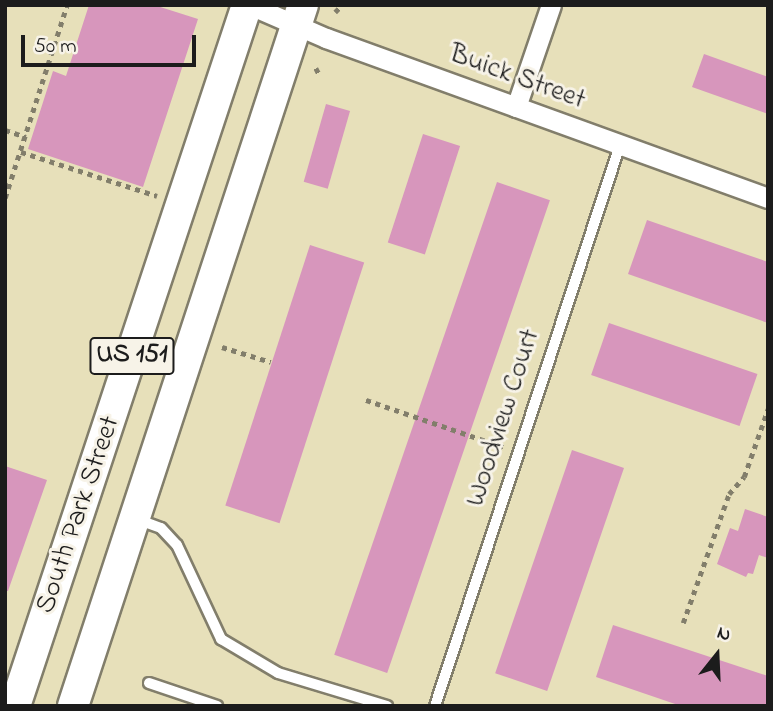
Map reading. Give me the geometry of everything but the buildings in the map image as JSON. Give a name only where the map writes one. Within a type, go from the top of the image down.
[{"type":"main road","name":"South Park Street","points":[[15,706],[249,5]]},
{"type":"main road","name":"South Park Street","points":[[73,706],[300,15]]},
{"type":"street","name":"Buick Street","points":[[249,5],[300,15],[516,107],[768,198]]},
{"type":"street","points":[[516,107],[551,5]]},
{"type":"lane","name":"Woodview Court","points":[[435,706],[620,145]]},
{"type":"lane","points":[[135,519],[161,528],[177,545],[220,639],[278,673],[387,706]]},
{"type":"lane","points":[[149,683],[217,706]]},
{"type":"path","points":[[5,198],[67,5]]},
{"type":"path","points":[[335,12],[342,5]]},
{"type":"path","points":[[316,68],[319,74]]},
{"type":"path","points":[[5,130],[26,137]]},
{"type":"path","points":[[21,152],[158,196]]},
{"type":"path","points":[[222,347],[271,362]]},
{"type":"path","points":[[366,400],[517,452]]},
{"type":"path","points":[[684,623],[729,495],[744,477],[768,409]]}]
